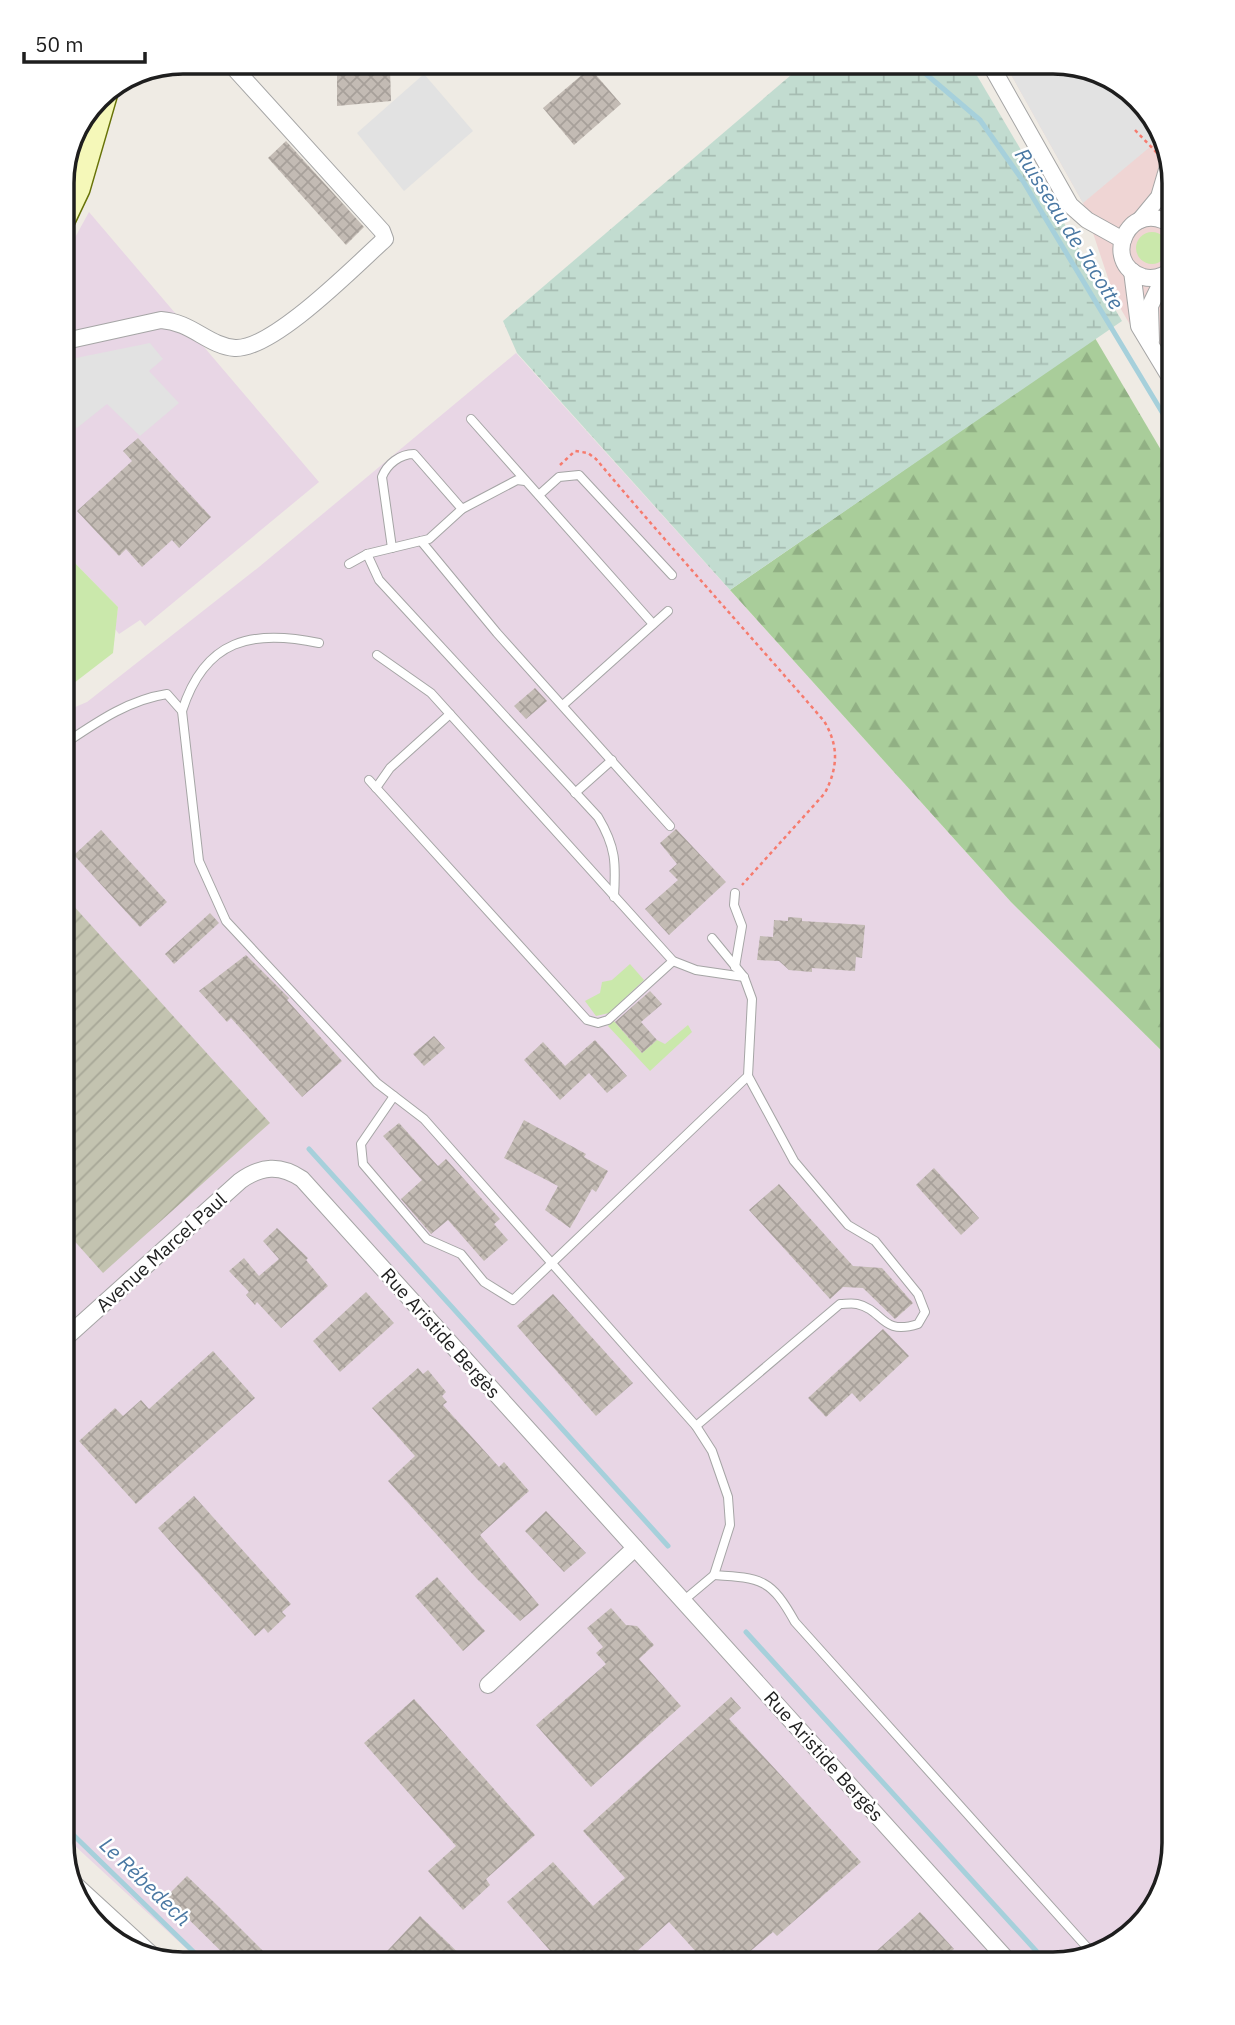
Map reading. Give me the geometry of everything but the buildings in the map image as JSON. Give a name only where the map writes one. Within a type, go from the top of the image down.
[{"type":"main road","points":[[74,200],[102,110]]},
{"type":"street","points":[[74,339],[161,320],[178,321],[220,344],[235,348],[252,346],[283,328],[385,239],[382,231],[240,74]]},
{"type":"street","points":[[996,74],[1070,205],[1087,220],[1123,240]]},
{"type":"street","points":[[1161,178],[1159,197],[1140,220],[1129,228],[1123,240],[1123,257],[1132,271],[1139,326],[1162,364]]},
{"type":"street","points":[[1140,220],[1158,218],[1162,220]]},
{"type":"street","points":[[1132,271],[1148,278],[1162,274]]},
{"type":"street","points":[[1155,353],[1149,315],[1153,296],[1162,283]]},
{"type":"street","name":"Avenue Marcel Paul","points":[[74,1330],[240,1181],[265,1168]]},
{"type":"street","name":"Rue Aristide Bergès","points":[[265,1168],[290,1171],[302,1179],[1000,1952]]},
{"type":"street","points":[[488,1685],[635,1548]]},
{"type":"street","points":[[88,1897],[137,1941]]},
{"type":"lane","points":[[471,419],[653,625]]},
{"type":"lane","points":[[392,548],[382,477],[385,470],[399,457],[414,454],[462,509]]},
{"type":"lane","points":[[539,495],[559,477],[579,475],[672,575]]},
{"type":"lane","points":[[349,564],[355,558],[367,554],[421,541],[444,528],[462,509],[517,480],[526,482]]},
{"type":"lane","points":[[421,541],[497,633],[670,826]]},
{"type":"lane","points":[[367,554],[379,580],[598,817],[611,838],[616,861],[614,897]]},
{"type":"lane","points":[[563,705],[668,611]]},
{"type":"lane","points":[[319,643],[285,636],[256,636],[222,652],[190,684],[182,710],[200,861],[226,921],[377,1083],[424,1119],[696,1426],[712,1451],[728,1497],[730,1525],[715,1575],[683,1601]]},
{"type":"lane","points":[[377,655],[415,679],[450,714],[673,961],[696,970],[744,977]]},
{"type":"lane","points":[[74,737],[97,721],[145,697],[167,694],[182,710]]},
{"type":"lane","points":[[376,788],[390,768],[450,714]]},
{"type":"lane","points":[[575,793],[612,761]]},
{"type":"lane","points":[[369,780],[587,1020],[598,1023],[608,1020],[673,961]]},
{"type":"lane","points":[[735,893],[734,905],[741,926],[735,967]]},
{"type":"lane","points":[[696,1426],[840,1304],[859,1304],[889,1326],[906,1328],[918,1324],[925,1312],[918,1294],[875,1241],[848,1225],[806,1176],[748,1076],[752,999],[744,977],[712,938]]},
{"type":"lane","points":[[394,1096],[361,1144],[363,1164],[427,1239],[461,1254],[484,1282],[513,1300],[748,1076]]},
{"type":"lane","points":[[715,1575],[750,1577],[767,1582],[780,1595],[795,1622],[1086,1946]]},
{"type":"path","points":[[1135,130],[1158,154]]},
{"type":"path","points":[[559,477],[559,466],[566,456],[575,451],[588,453],[596,459],[673,550],[739,621],[824,721],[833,736],[835,766],[825,793],[735,893]]},
{"type":"shaded area","points":[[424,74],[473,131],[404,191],[357,133]]},
{"type":"shaded area","points":[[1011,74],[1060,74],[1088,79],[1124,100],[1150,134],[1156,147],[1162,182],[1162,379],[1115,299],[1083,203]]},
{"type":"shaded area","points":[[1011,74],[1060,74],[1088,79],[1124,100],[1150,134],[1154,143],[1083,203]]},
{"type":"shaded area","points":[[89,212],[319,482],[145,626],[140,620],[119,634],[115,629],[118,607],[74,562],[74,239]]},
{"type":"shaded area","points":[[150,343],[163,359],[149,371],[179,403],[140,436],[107,404],[77,428],[74,426],[74,358]]},
{"type":"shaded area","points":[[516,353],[1011,902],[1162,1051],[1162,1843],[1156,1878],[1150,1891],[1135,1914],[1113,1933],[1081,1948],[1053,1952],[189,1951],[74,1845],[74,707],[87,702],[259,567]]},
{"type":"shaded area","points":[[74,906],[270,1123],[103,1273],[74,1241]]},
{"type":"green space","points":[[792,74],[976,74],[1122,321],[730,590],[517,353],[503,321]]},
{"type":"green space","points":[[1146,233],[1158,233],[1162,236],[1162,260],[1158,263],[1146,263],[1137,254],[1137,242]]},
{"type":"green space","points":[[1095,338],[1162,452],[1162,1051],[1011,902],[730,590]]},
{"type":"green space","points":[[74,562],[118,607],[113,653],[74,683]]},
{"type":"green space","points":[[630,964],[644,980],[609,1013],[596,1016],[585,1001],[600,993],[602,982],[612,980]]},
{"type":"green space","points":[[613,1020],[642,1053],[657,1040],[665,1044],[688,1025],[692,1032],[650,1071],[608,1026]]},
{"type":"waterway","name":"Ruisseau de Jacotte","points":[[926,74],[980,120],[1023,181],[1162,412]]},
{"type":"waterway","points":[[309,1149],[668,1546]]},
{"type":"waterway","points":[[746,1632],[1037,1952]]},
{"type":"waterway","name":"Le Rébedech","points":[[74,1836],[193,1951]]}]
